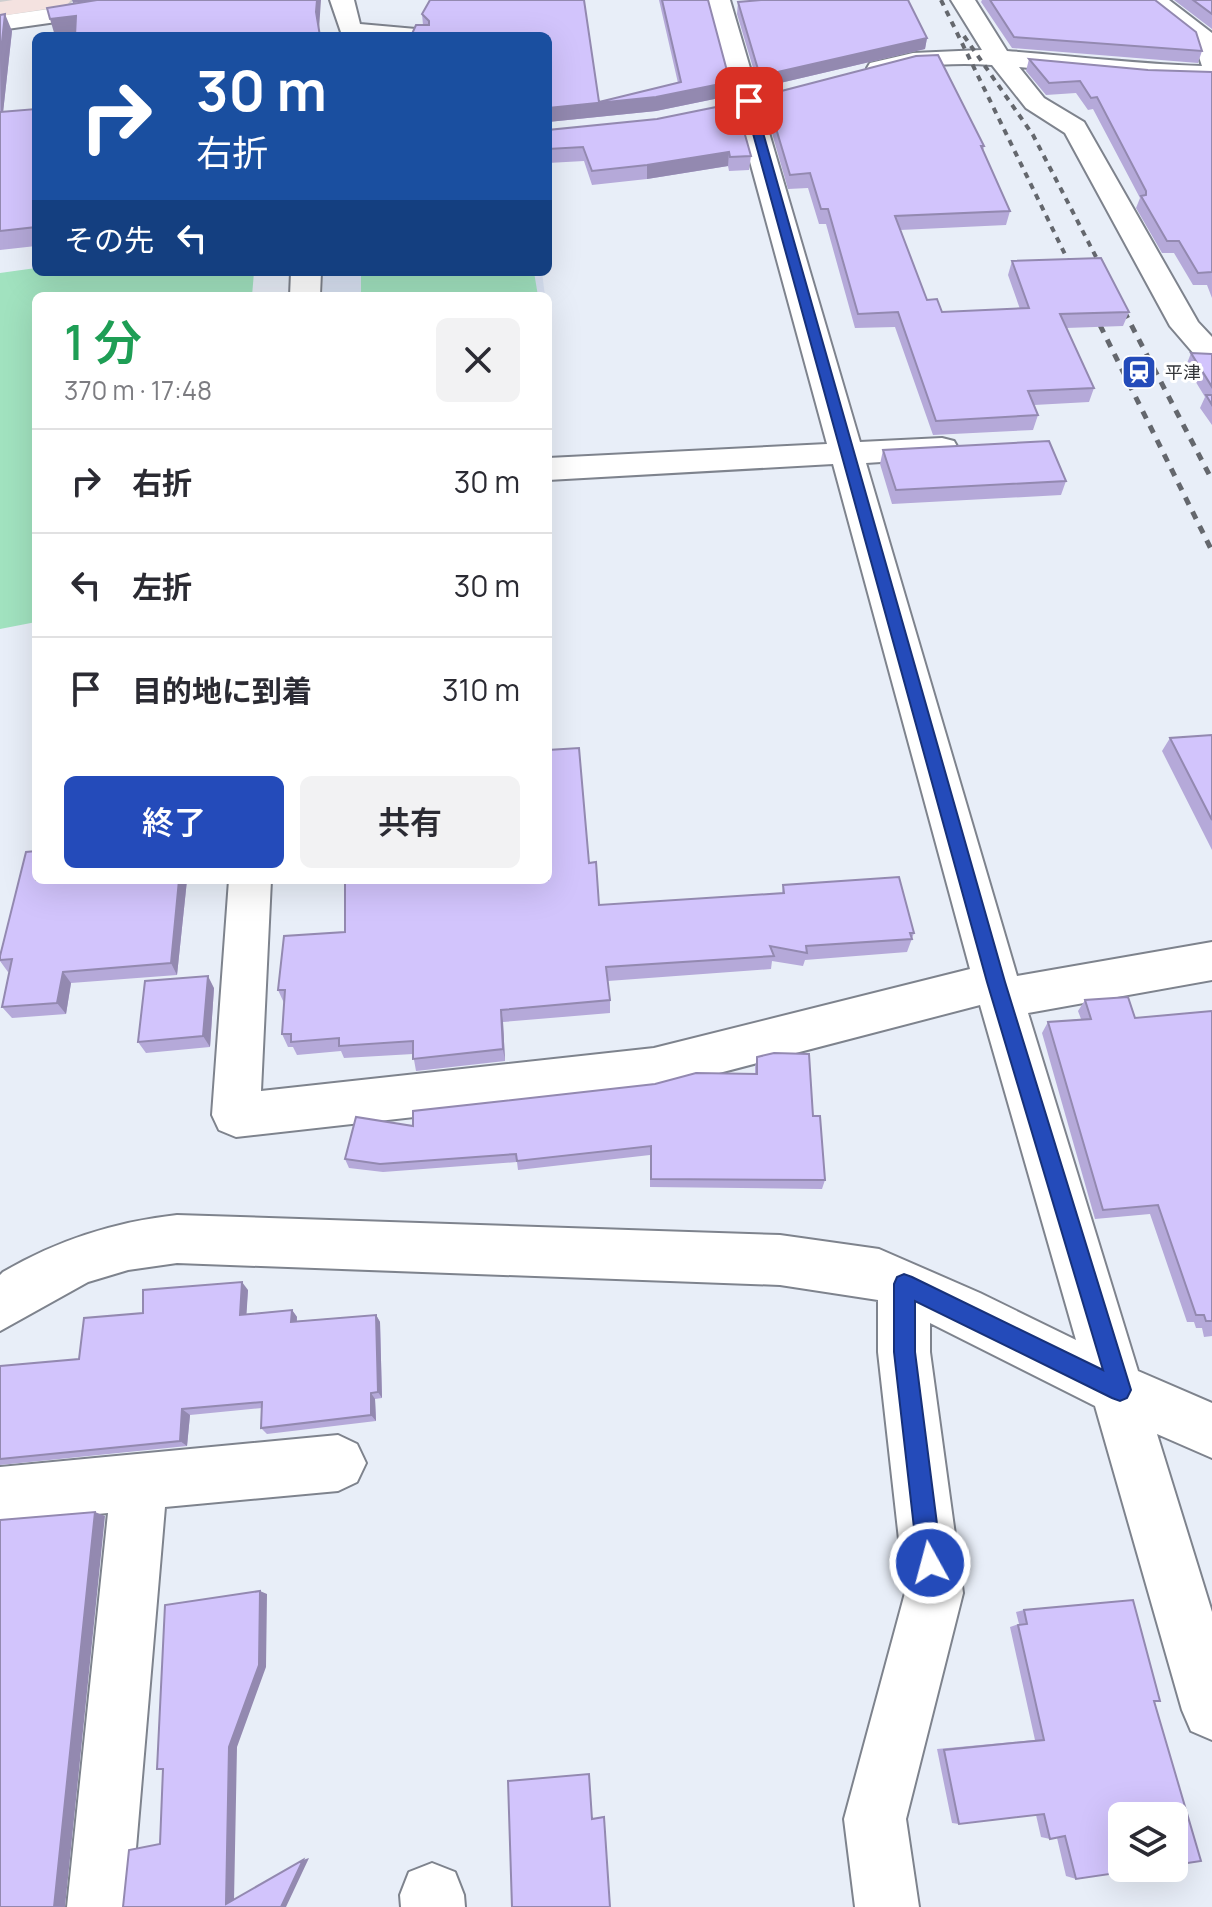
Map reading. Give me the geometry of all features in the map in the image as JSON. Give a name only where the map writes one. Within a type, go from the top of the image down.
[{"type":"main road","points":[[0,9],[59,0]]},
{"type":"street","points":[[0,23],[162,0]]},
{"type":"street","points":[[342,0],[350,30],[372,32]]},
{"type":"street","points":[[718,0],[744,102],[998,990],[1120,1390],[1212,1710]]},
{"type":"street","points":[[963,0],[999,58],[1035,103],[1075,128],[1185,326],[1212,355]]},
{"type":"street","points":[[1154,0],[1205,39],[1212,63]]},
{"type":"street","points":[[0,40],[32,41]]},
{"type":"street","points":[[853,75],[935,57],[999,58],[1087,64],[1144,72],[1212,74]]},
{"type":"street","points":[[552,469],[968,447]]},
{"type":"street","points":[[250,884],[236,1115],[654,1069],[998,990],[1212,961]]},
{"type":"street","points":[[0,1305],[59,1267],[92,1254],[135,1243],[177,1239],[780,1260],[879,1274],[1212,1431]]},
{"type":"street","points":[[887,1907],[875,1819],[934,1593],[904,1352],[904,1284]]},
{"type":"street","points":[[0,1495],[338,1463]]},
{"type":"street","points":[[99,1907],[139,1483]]},
{"type":"shaded area","points":[[323,276],[542,276],[544,292],[323,292]]},
{"type":"green space","points":[[32,269],[32,276],[254,276],[252,292],[32,292],[32,623],[0,629],[0,273]]},
{"type":"green space","points":[[361,276],[535,276],[537,292],[361,292]]},
{"type":"building","points":[[97,0],[317,0],[319,32],[75,32],[76,16],[50,19],[47,8]]},
{"type":"building","points":[[430,0],[584,0],[599,102],[681,82],[662,0],[708,0],[730,82],[656,97],[552,108],[552,32],[413,32],[416,25],[429,25],[422,14]]},
{"type":"building","points":[[908,0],[927,38],[760,76],[738,2]]},
{"type":"building","points":[[990,0],[1155,0],[1196,32],[1202,51],[1014,37]]},
{"type":"building","points":[[1193,0],[1212,0],[1212,14]]},
{"type":"building","points":[[5,14],[0,60],[0,15]]},
{"type":"building","points":[[938,55],[984,146],[981,146],[1010,211],[895,216],[927,300],[937,299],[942,312],[1029,308],[1012,261],[1101,258],[1129,312],[1060,314],[1094,388],[1028,391],[1038,415],[936,421],[898,312],[858,314],[828,209],[821,209],[810,173],[790,175],[766,95],[916,56]]},
{"type":"building","points":[[1029,59],[1148,70],[1212,72],[1212,272],[1198,273],[1179,241],[1167,241],[1141,196],[1146,195],[1146,191],[1097,97],[1091,98],[1080,81],[1049,83]]},
{"type":"building","points":[[736,103],[751,156],[730,157],[729,152],[592,171],[583,147],[552,149],[552,130],[657,119]]},
{"type":"building","points":[[32,109],[32,227],[0,231],[0,112]]},
{"type":"building","points":[[1191,353],[1212,354],[1212,387]]},
{"type":"building","points":[[1049,441],[1066,481],[896,490],[883,450]]},
{"type":"building","points":[[1212,735],[1212,820],[1170,738]]},
{"type":"building","points":[[579,748],[589,863],[596,862],[599,905],[784,893],[783,885],[899,877],[914,933],[910,933],[912,939],[806,946],[807,953],[770,946],[774,956],[606,967],[610,1000],[501,1010],[503,1049],[413,1059],[413,1041],[339,1046],[339,1038],[291,1042],[291,1034],[282,1034],[285,990],[278,990],[284,936],[345,932],[345,884],[552,884],[552,750]]},
{"type":"building","points":[[32,851],[32,884],[179,884],[171,963],[63,972],[57,1003],[2,1007],[12,959],[0,960],[0,956],[26,852]]},
{"type":"building","points":[[208,976],[203,1036],[138,1042],[145,981]]},
{"type":"building","points":[[1128,997],[1135,1018],[1212,1011],[1212,1321],[1206,1321],[1204,1315],[1196,1315],[1158,1205],[1103,1210],[1048,1022],[1091,1019],[1085,1000]]},
{"type":"building","points":[[774,1053],[809,1054],[813,1116],[820,1116],[825,1180],[651,1179],[651,1146],[517,1161],[516,1154],[380,1164],[345,1159],[356,1117],[413,1126],[413,1111],[655,1084],[696,1073],[757,1074],[757,1057]]},
{"type":"building","points":[[242,1282],[240,1315],[292,1310],[291,1322],[376,1315],[378,1392],[371,1393],[371,1415],[261,1428],[262,1402],[182,1409],[180,1441],[0,1459],[0,1366],[79,1359],[84,1318],[143,1313],[143,1290]]},
{"type":"building","points":[[95,1512],[54,1907],[0,1907],[0,1520]]},
{"type":"building","points":[[260,1591],[259,1665],[229,1747],[226,1904],[303,1860],[281,1907],[123,1907],[129,1850],[160,1844],[163,1769],[157,1769],[165,1605]]},
{"type":"building","points":[[1133,1600],[1160,1701],[1154,1701],[1184,1802],[1108,1802],[1108,1874],[1076,1879],[1065,1836],[1050,1839],[1044,1814],[959,1824],[944,1750],[1044,1740],[1018,1625],[1027,1624],[1024,1610]]},
{"type":"building","points":[[589,1774],[592,1819],[604,1817],[610,1907],[512,1907],[508,1781]]},
{"type":"building","points":[[1188,1817],[1201,1861],[1188,1863]]},
{"type":"railway","points":[[941,0],[1077,279]]},
{"type":"railway","points":[[964,36],[1033,135],[1125,313]]},
{"type":"railway","points":[[1091,307],[1093,311]]},
{"type":"railway","points":[[1093,311],[1212,551]]},
{"type":"railway","points":[[1124,311],[1212,480]]},
{"type":"place","name":"平津","points":[[1139,372]]},
{"type":"route","points":[[749,101],[996,982],[1120,1390],[904,1284],[904,1352],[930,1563]]}]
